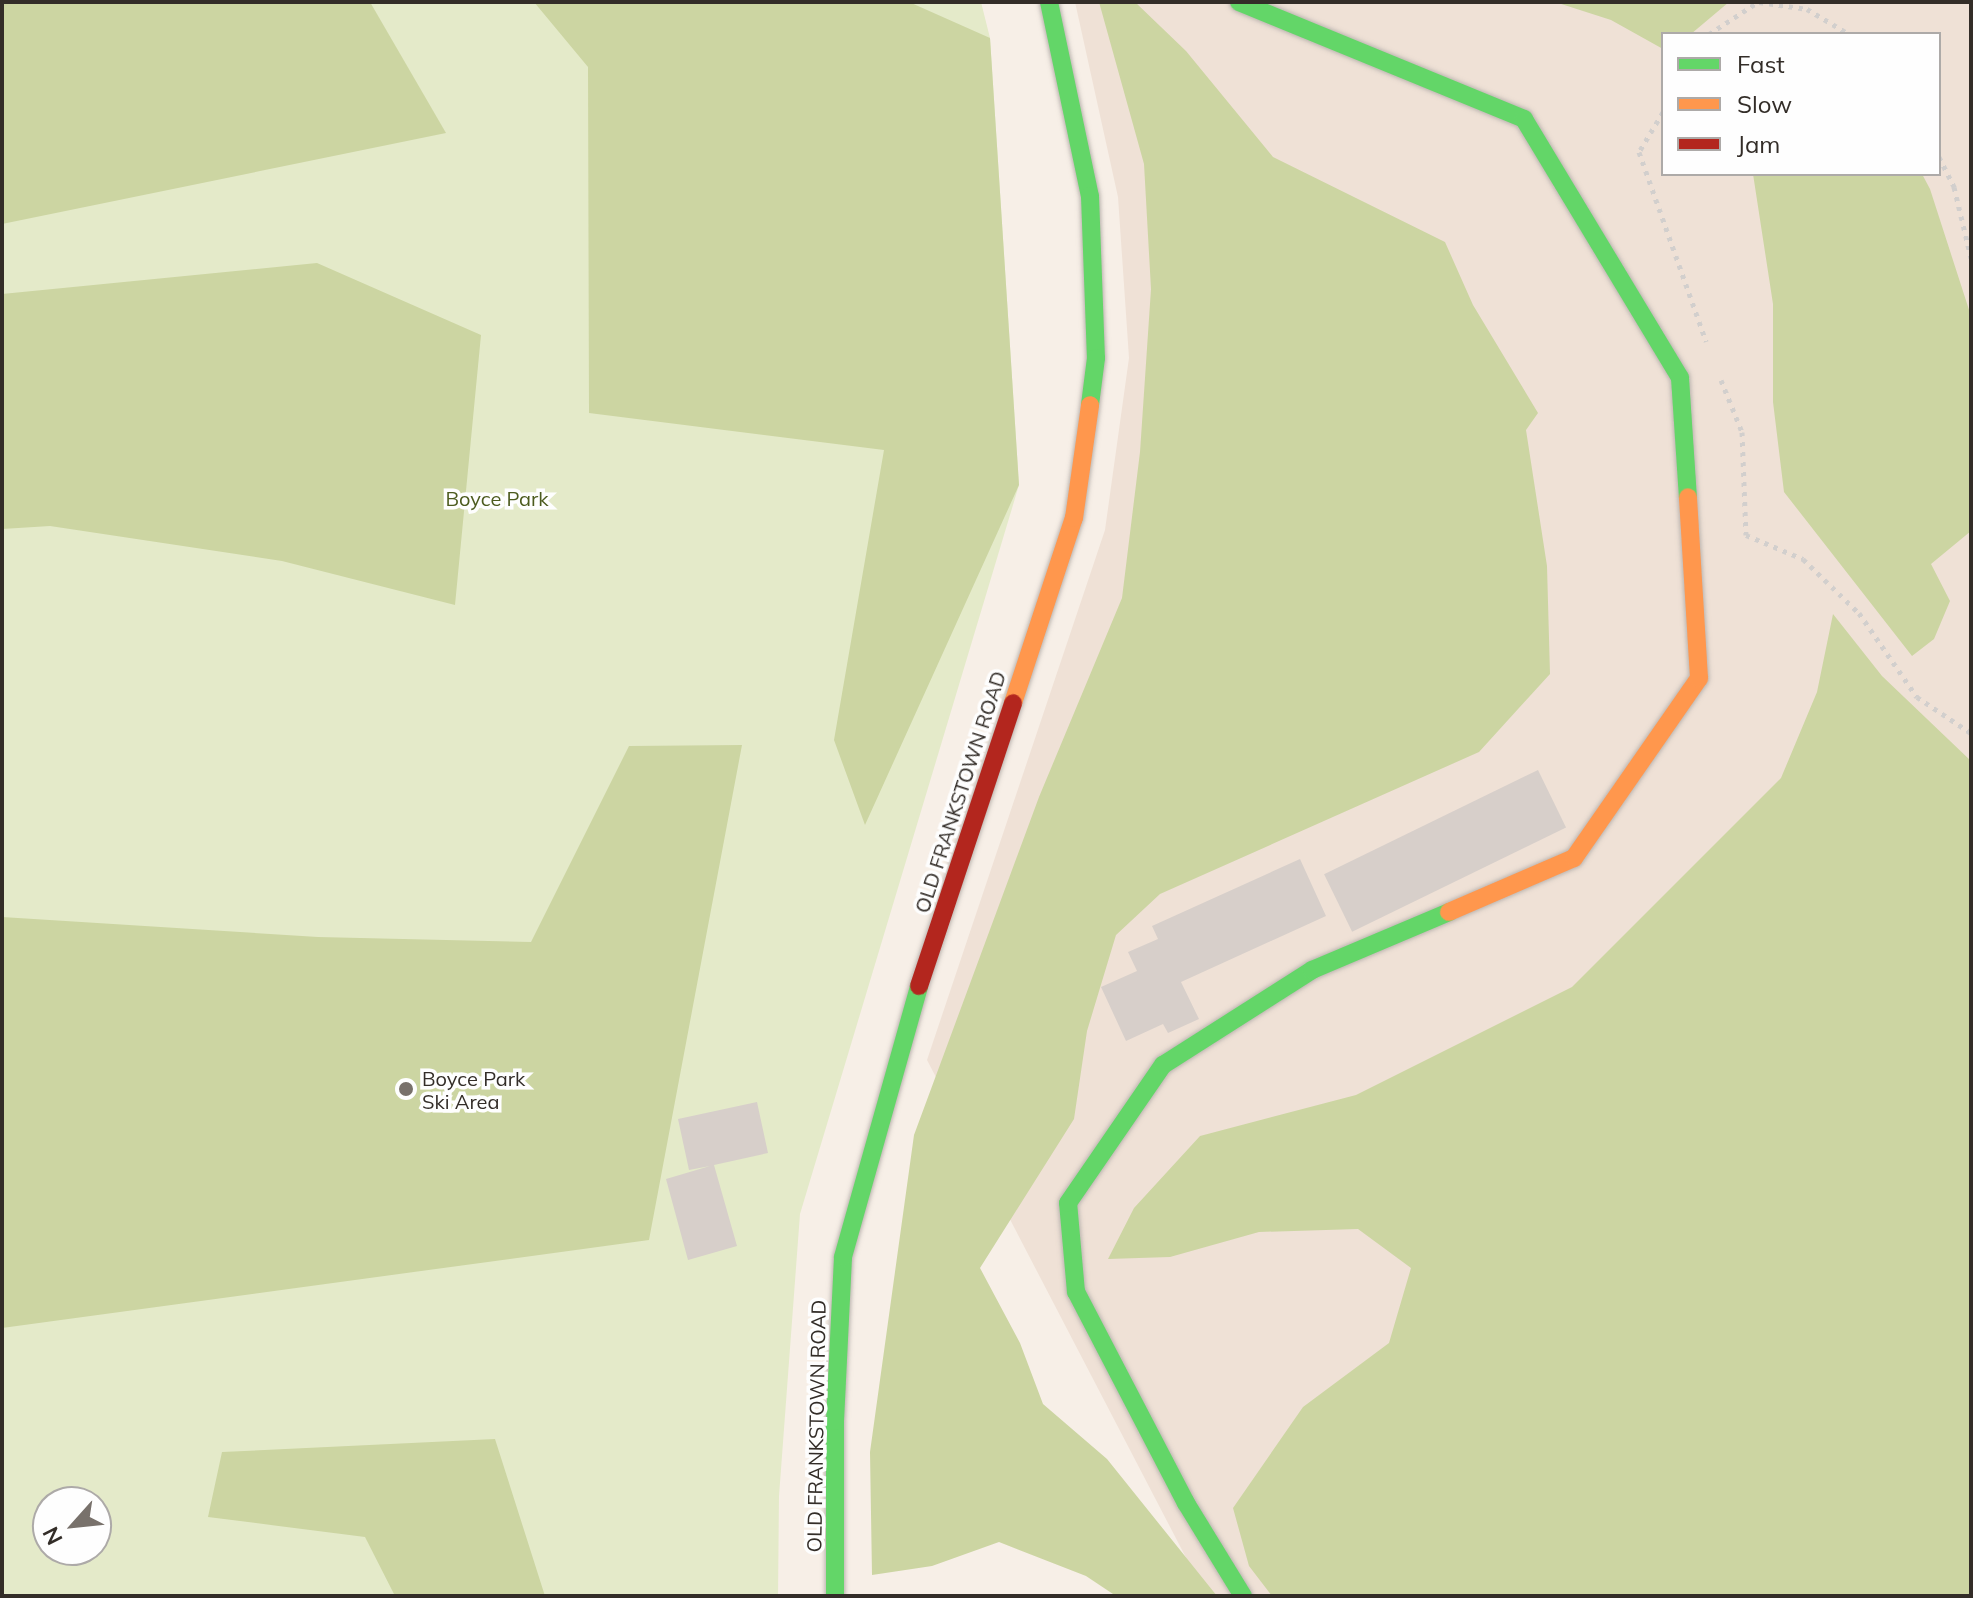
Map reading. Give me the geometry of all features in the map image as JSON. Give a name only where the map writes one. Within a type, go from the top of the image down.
[{"type":"street","name":"OLD FRANKSTOWN ROAD","points":[[835,1596],[835,1421],[843,1257],[915,999],[1074,518],[1096,358],[1090,196],[1049,2]]},
{"type":"street","points":[[1239,2],[1524,119],[1680,378],[1699,678],[1574,858],[1312,970],[1163,1065],[1068,1203],[1076,1292],[1186,1503],[1243,1596]]},
{"type":"path","points":[[1712,32],[1759,2],[1807,9],[1846,32]]},
{"type":"path","points":[[1661,115],[1639,152],[1708,345]]},
{"type":"path","points":[[1941,161],[1954,187],[1971,258]]},
{"type":"path","points":[[1719,374],[1742,432],[1746,535],[1803,559],[1859,613],[1917,697],[1971,733]]},
{"type":"shaded area","points":[[1075,2],[1971,2],[1971,1596],[1206,1596],[927,1060],[1105,530],[1129,358],[1118,197]]},
{"type":"green space","name":"Boyce Park","points":[[2,2],[981,2],[990,38],[1019,485],[800,1214],[779,1496],[778,1596],[2,1596]]},
{"type":"green space","points":[[2,2],[370,2],[446,133],[2,224]]},
{"type":"green space","points":[[534,2],[909,2],[990,38],[1019,485],[865,825],[834,740],[884,450],[589,413],[588,67]]},
{"type":"green space","points":[[1099,2],[1135,2],[1186,51],[1273,157],[1445,242],[1473,305],[1538,413],[1526,430],[1547,566],[1550,674],[1479,752],[1160,894],[1116,935],[1087,1031],[1074,1119],[980,1268],[1020,1343],[1043,1404],[1107,1459],[1217,1596],[1116,1596],[1086,1576],[999,1542],[932,1566],[872,1575],[870,1452],[914,1135],[1039,797],[1122,598],[1140,452],[1151,289],[1144,164]]},
{"type":"green space","points":[[1555,2],[1729,2],[1693,32],[1661,32],[1661,48],[1611,20]]},
{"type":"green space","points":[[1753,176],[1923,176],[1971,316],[1971,531],[1931,564],[1950,601],[1934,639],[1912,656],[1784,492],[1773,402],[1773,304]]},
{"type":"green space","points":[[317,263],[481,335],[455,605],[282,561],[50,526],[2,529],[2,294]]},
{"type":"green space","points":[[1833,614],[1882,676],[1971,761],[1971,1596],[1272,1596],[1249,1566],[1233,1508],[1303,1407],[1389,1343],[1411,1268],[1358,1229],[1259,1232],[1170,1257],[1108,1259],[1134,1208],[1200,1136],[1356,1095],[1572,987],[1781,778],[1817,692]]},
{"type":"green space","points":[[742,745],[649,1240],[2,1328],[2,917],[318,937],[531,942],[629,746]]},
{"type":"green space","points":[[495,1439],[545,1596],[395,1596],[365,1537],[208,1517],[222,1452]]},
{"type":"building","points":[[1538,770],[1566,828],[1352,932],[1324,874]]},
{"type":"building","points":[[1300,859],[1326,916],[1181,982],[1199,1019],[1168,1033],[1163,1024],[1126,1041],[1101,987],[1137,971],[1128,952],[1158,939],[1152,926]]},
{"type":"building","points":[[757,1102],[768,1153],[714,1165],[737,1246],[688,1260],[666,1179],[710,1166],[689,1170],[678,1119]]},
{"type":"traffic: fast","points":[[1049,2],[1090,196],[1096,358],[1090,405]]},
{"type":"traffic: fast","points":[[1239,2],[1524,119],[1680,378],[1688,497]]},
{"type":"traffic: fast","points":[[1243,1596],[1186,1503],[1076,1292],[1068,1203],[1163,1065],[1312,970],[1449,912]]},
{"type":"traffic: fast","points":[[835,1596],[835,1421],[843,1257],[919,986]]},
{"type":"traffic: slow","points":[[1013,703],[1074,518],[1090,405]]},
{"type":"traffic: slow","points":[[1449,912],[1574,858],[1699,678],[1688,497]]},
{"type":"traffic: jam","points":[[919,986],[1013,703]]},
{"type":"place","name":"Boyce Park Ski Area","points":[[406,1089]]}]
